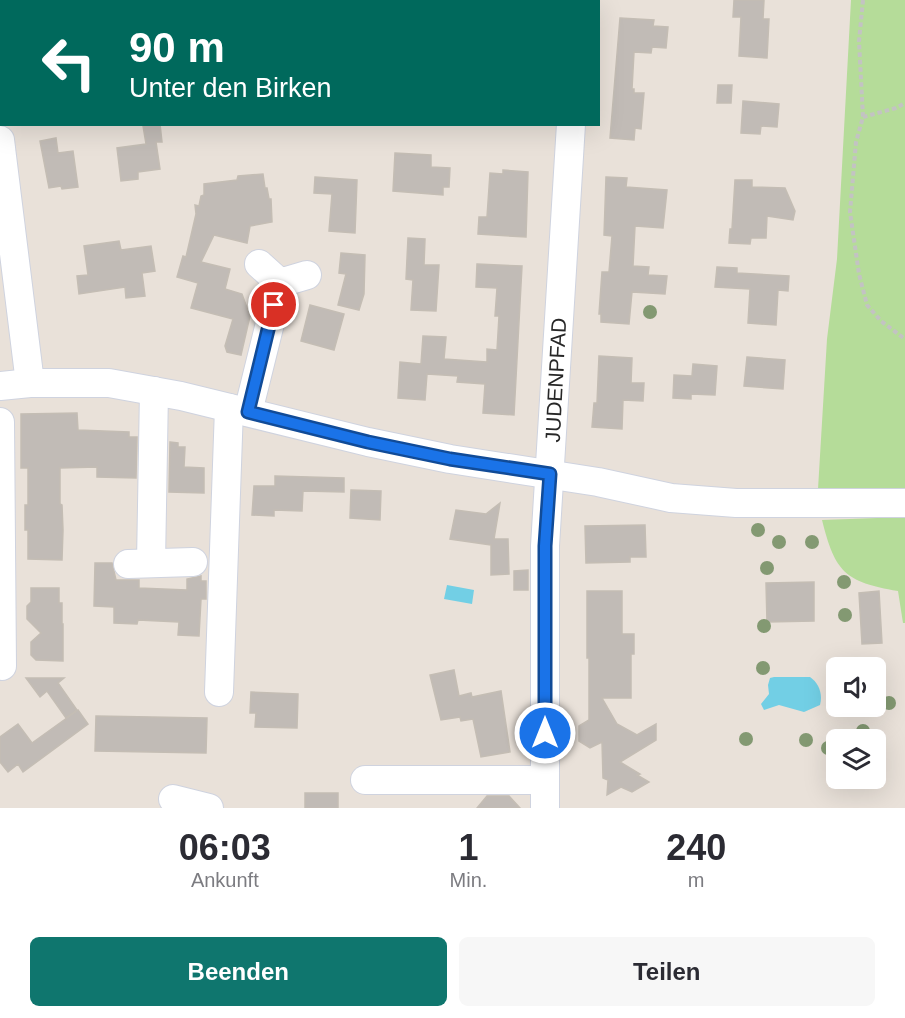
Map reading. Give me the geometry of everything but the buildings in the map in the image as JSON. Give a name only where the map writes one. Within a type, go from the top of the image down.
[{"type":"street","name":"JUDENPFAD","points":[[545,808],[545,546],[571,126]]},
{"type":"street","points":[[0,140],[30,383]]},
{"type":"street","points":[[219,692],[238,410],[270,274],[307,275]]},
{"type":"street","points":[[0,386],[30,383],[108,383],[154,391],[450,459],[550,474],[671,498],[725,502],[905,503]]},
{"type":"street","points":[[154,391],[139,563],[193,562]]},
{"type":"street","points":[[0,422],[2,666]]},
{"type":"street","points":[[365,780],[545,780]]},
{"type":"street","points":[[173,800],[209,808]]},
{"type":"path","points":[[863,0],[860,40],[863,117],[856,142],[850,212],[859,274],[867,305],[881,321],[905,339]]},
{"type":"path","points":[[863,117],[896,108],[905,103]]},
{"type":"green space","points":[[851,0],[905,0],[905,488],[818,489],[827,339],[837,259]]},
{"type":"green space","points":[[905,517],[905,623],[903,623],[898,591],[866,583],[845,572],[832,552],[822,520]]},
{"type":"water","points":[[447,585],[474,590],[472,604],[444,599]]},
{"type":"water","points":[[810,677],[820,689],[820,705],[804,712],[779,705],[764,710],[761,704],[769,694],[770,678]]},
{"type":"route","points":[[274,305],[248,412],[368,442],[450,459],[550,474],[545,546],[545,733]]}]
